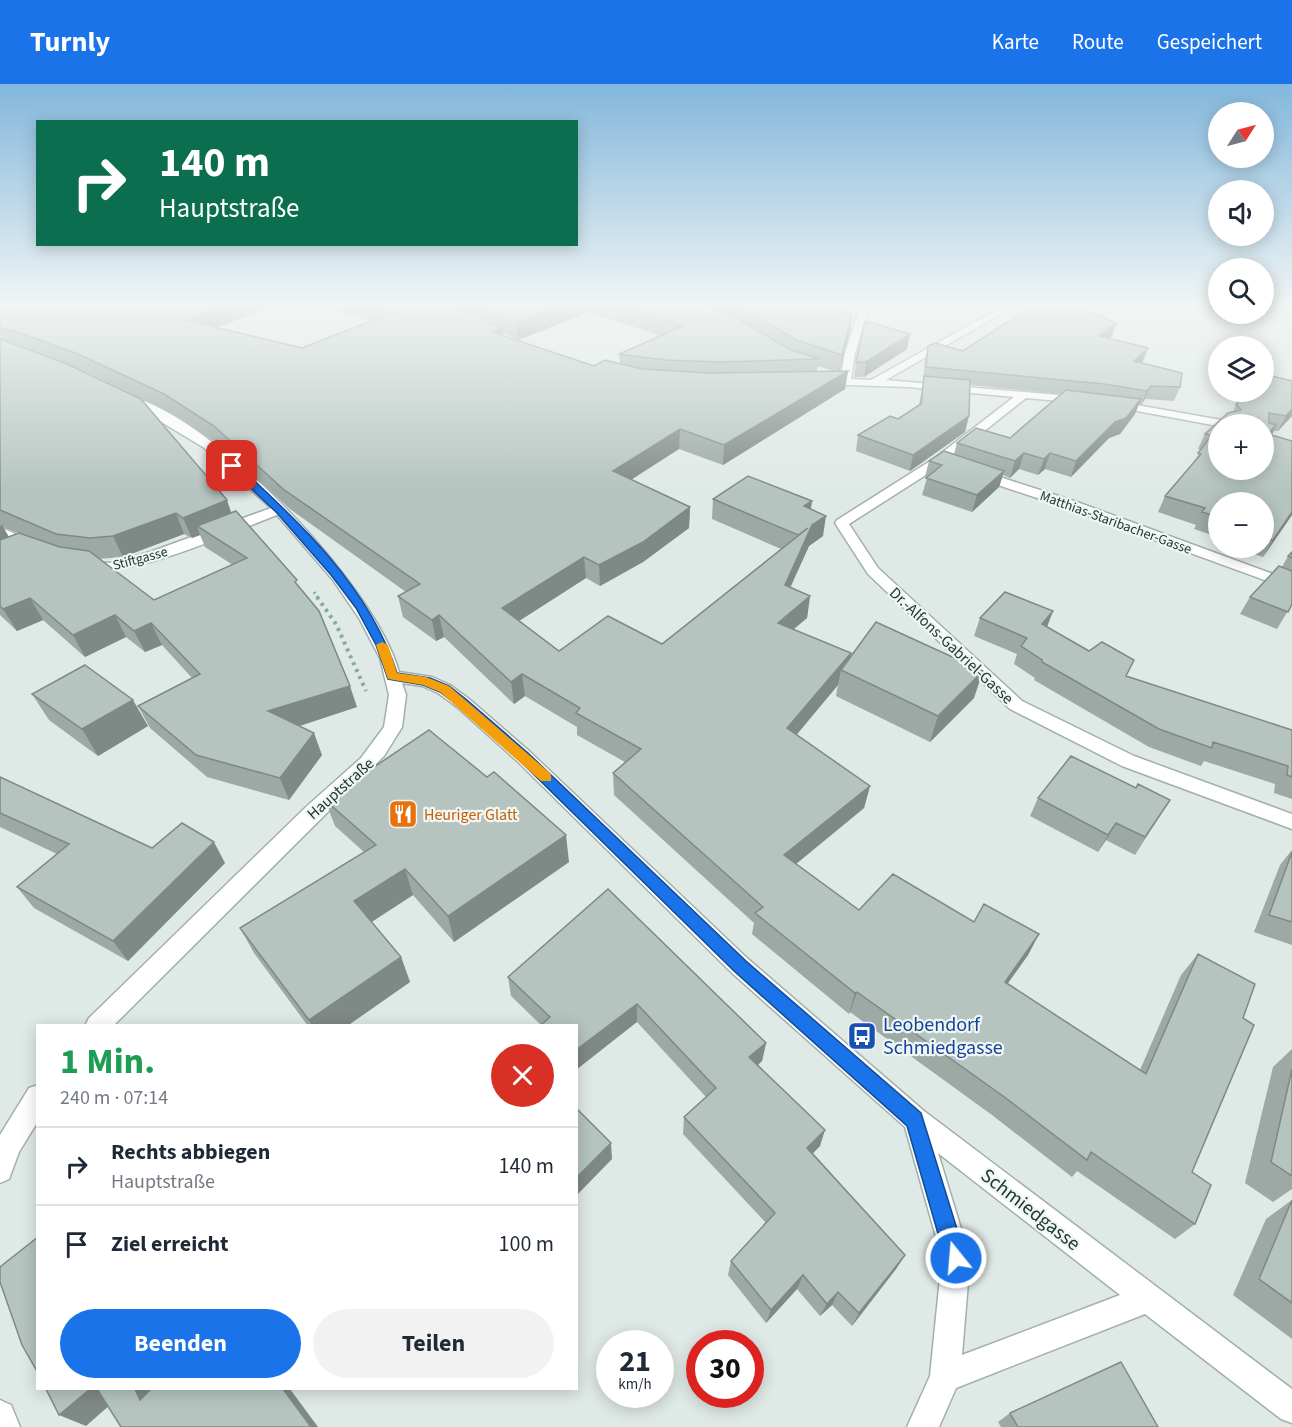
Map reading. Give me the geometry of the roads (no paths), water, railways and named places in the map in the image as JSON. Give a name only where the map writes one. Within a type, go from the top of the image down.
[{"type":"street","points":[[845,381],[848,367]]},
{"type":"street","points":[[874,382],[902,367]]},
{"type":"street","points":[[813,370],[845,381]]},
{"type":"street","points":[[812,383],[874,382],[1023,395],[1096,402],[1208,421]]},
{"type":"street","name":"Hauptstraße","points":[[100,1024],[316,809],[377,754],[397,715],[398,703],[382,645],[361,608],[335,573],[280,509],[216,451],[118,393]]},
{"type":"street","name":"Dr.-Alfons-Gabriel-Gasse","points":[[1023,395],[950,465],[842,523],[873,571],[1016,705],[1128,760],[1292,822]]},
{"type":"street","name":"Matthias-Staribacher-Gasse","points":[[950,465],[1072,505],[1292,586]]},
{"type":"street","name":"Stiftgasse","points":[[78,564],[112,567],[183,546],[280,509]]},
{"type":"street","points":[[0,531],[48,554]]},
{"type":"street","points":[[10,555],[31,546]]},
{"type":"street","name":"Schmiedgasse","points":[[392,676],[426,681],[444,689],[463,703],[523,756],[740,966],[915,1120],[1292,1408]]},
{"type":"street","points":[[0,1170],[8,1146],[36,1100]]},
{"type":"street","points":[[915,1120],[956,1258],[945,1377],[923,1427]]},
{"type":"street","points":[[945,1377],[1147,1299]]},
{"type":"street","points":[[0,1416],[4,1427]]},
{"type":"place","name":"Heuriger Glatt","points":[[403,814]]},
{"type":"place","name":"Leobendorf Schmiedgasse","points":[[862,1036]]}]
